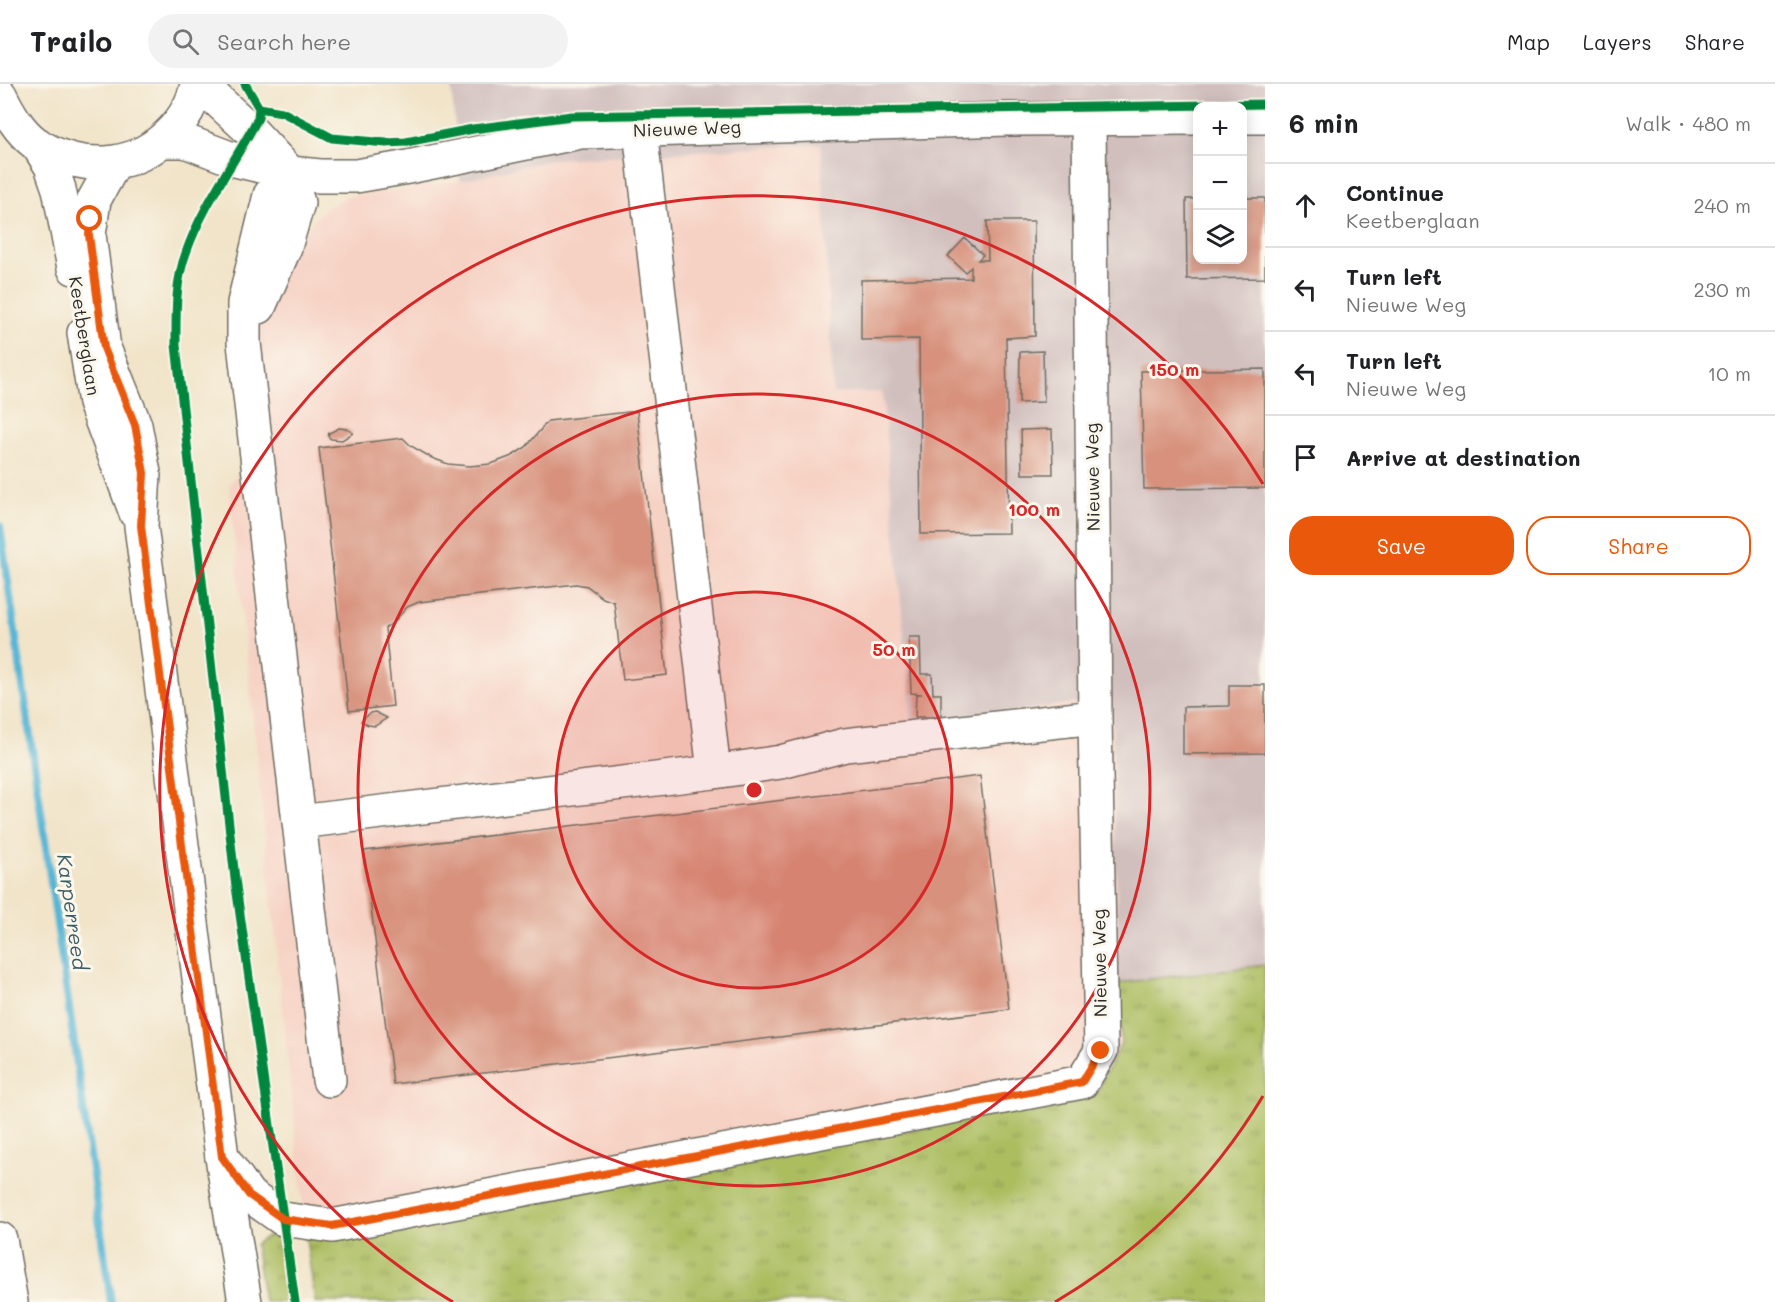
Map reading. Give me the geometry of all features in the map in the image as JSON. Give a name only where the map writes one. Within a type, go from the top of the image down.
[{"type":"main road","points":[[0,95],[14,122],[37,144],[59,156],[75,161],[115,162],[133,157],[162,141],[184,114],[197,84]]},
{"type":"main road","points":[[207,84],[214,97],[251,131],[290,173],[298,203],[285,247],[261,300],[252,337],[249,378],[329,1080]]},
{"type":"main road","points":[[1247,117],[1265,117]]},
{"type":"main road","name":"Nieuwe Weg","points":[[162,141],[185,141],[235,160],[290,173],[356,176],[580,132],[995,120],[1193,118]]},
{"type":"main road","name":"Nieuwe Weg","points":[[222,1157],[249,1195],[283,1219],[332,1226],[1082,1082],[1101,1051],[1089,119]]},
{"type":"main road","points":[[640,130],[714,772]]},
{"type":"main road","name":"Keetberglaan","points":[[37,144],[51,166],[65,216],[94,403],[141,526]]},
{"type":"main road","name":"Keetberglaan","points":[[115,162],[94,200],[89,235],[104,348],[135,425],[144,473],[141,526],[222,1157],[245,1302]]},
{"type":"main road","points":[[299,822],[714,772],[781,762],[845,745],[1095,717]]},
{"type":"main road","points":[[0,1239],[11,1302]]},
{"type":"shaded area","points":[[451,84],[1265,84],[1265,965],[1119,983],[1112,702],[1076,703],[912,726],[882,392],[833,393],[821,144],[555,159],[460,181]]},
{"type":"shaded area","points":[[821,144],[833,392],[882,392],[912,726],[1076,703],[1113,702],[1121,1043],[1095,1096],[343,1235],[306,1238],[229,485],[244,465],[230,342],[311,223],[326,208],[348,196],[460,181],[555,159]]},
{"type":"green space","points":[[1265,965],[1265,1302],[315,1302],[306,1238],[343,1235],[1095,1096],[1121,1043],[1119,983]]},
{"type":"green space","points":[[277,1234],[287,1302],[264,1302],[255,1244],[266,1237]]},
{"type":"building","points":[[1247,198],[1265,198],[1265,278],[1187,279],[1186,199],[1193,199],[1193,264],[1247,264]]},
{"type":"building","points":[[987,221],[1034,221],[1035,336],[1006,338],[1009,533],[921,534],[919,339],[861,340],[861,280],[971,278],[971,267],[965,272],[948,256],[965,238],[983,255],[978,260],[988,260]]},
{"type":"building","points":[[1043,351],[1044,402],[1019,403],[1020,352]]},
{"type":"building","points":[[1265,369],[1265,488],[1144,489],[1141,371]]},
{"type":"building","points":[[637,411],[667,675],[623,680],[614,602],[603,598],[587,586],[576,584],[419,602],[407,607],[394,622],[385,628],[393,706],[349,711],[319,448],[403,438],[411,446],[448,464],[469,466],[491,464],[512,456],[526,447],[548,421]]},
{"type":"building","points":[[339,428],[353,433],[342,440],[331,439],[328,436],[329,433]]},
{"type":"building","points":[[1052,429],[1053,474],[1022,474],[1021,430]]},
{"type":"building","points":[[909,637],[920,637],[921,674],[932,674],[933,694],[941,694],[941,717],[915,717],[916,694],[922,694],[911,693]]},
{"type":"building","points":[[1229,685],[1265,685],[1265,753],[1183,754],[1183,707],[1229,706]]},
{"type":"building","points":[[375,712],[387,718],[375,726],[361,721],[370,713]]},
{"type":"building","points":[[980,776],[1009,1009],[393,1084],[364,851]]},
{"type":"waterway","name":"Karperreed","points":[[0,526],[111,1302]]},
{"type":"cycle path","points":[[245,84],[259,108],[258,118],[201,218],[182,264],[176,310],[176,345],[235,879],[295,1302]]},
{"type":"cycle path","points":[[259,108],[282,112],[332,138],[386,143],[406,142],[473,129],[572,116],[1265,104]]},
{"type":"route","points":[[90,219],[89,235],[104,348],[135,425],[144,473],[141,526],[222,1157],[249,1195],[283,1219],[332,1226],[1082,1082],[1101,1051]]}]
